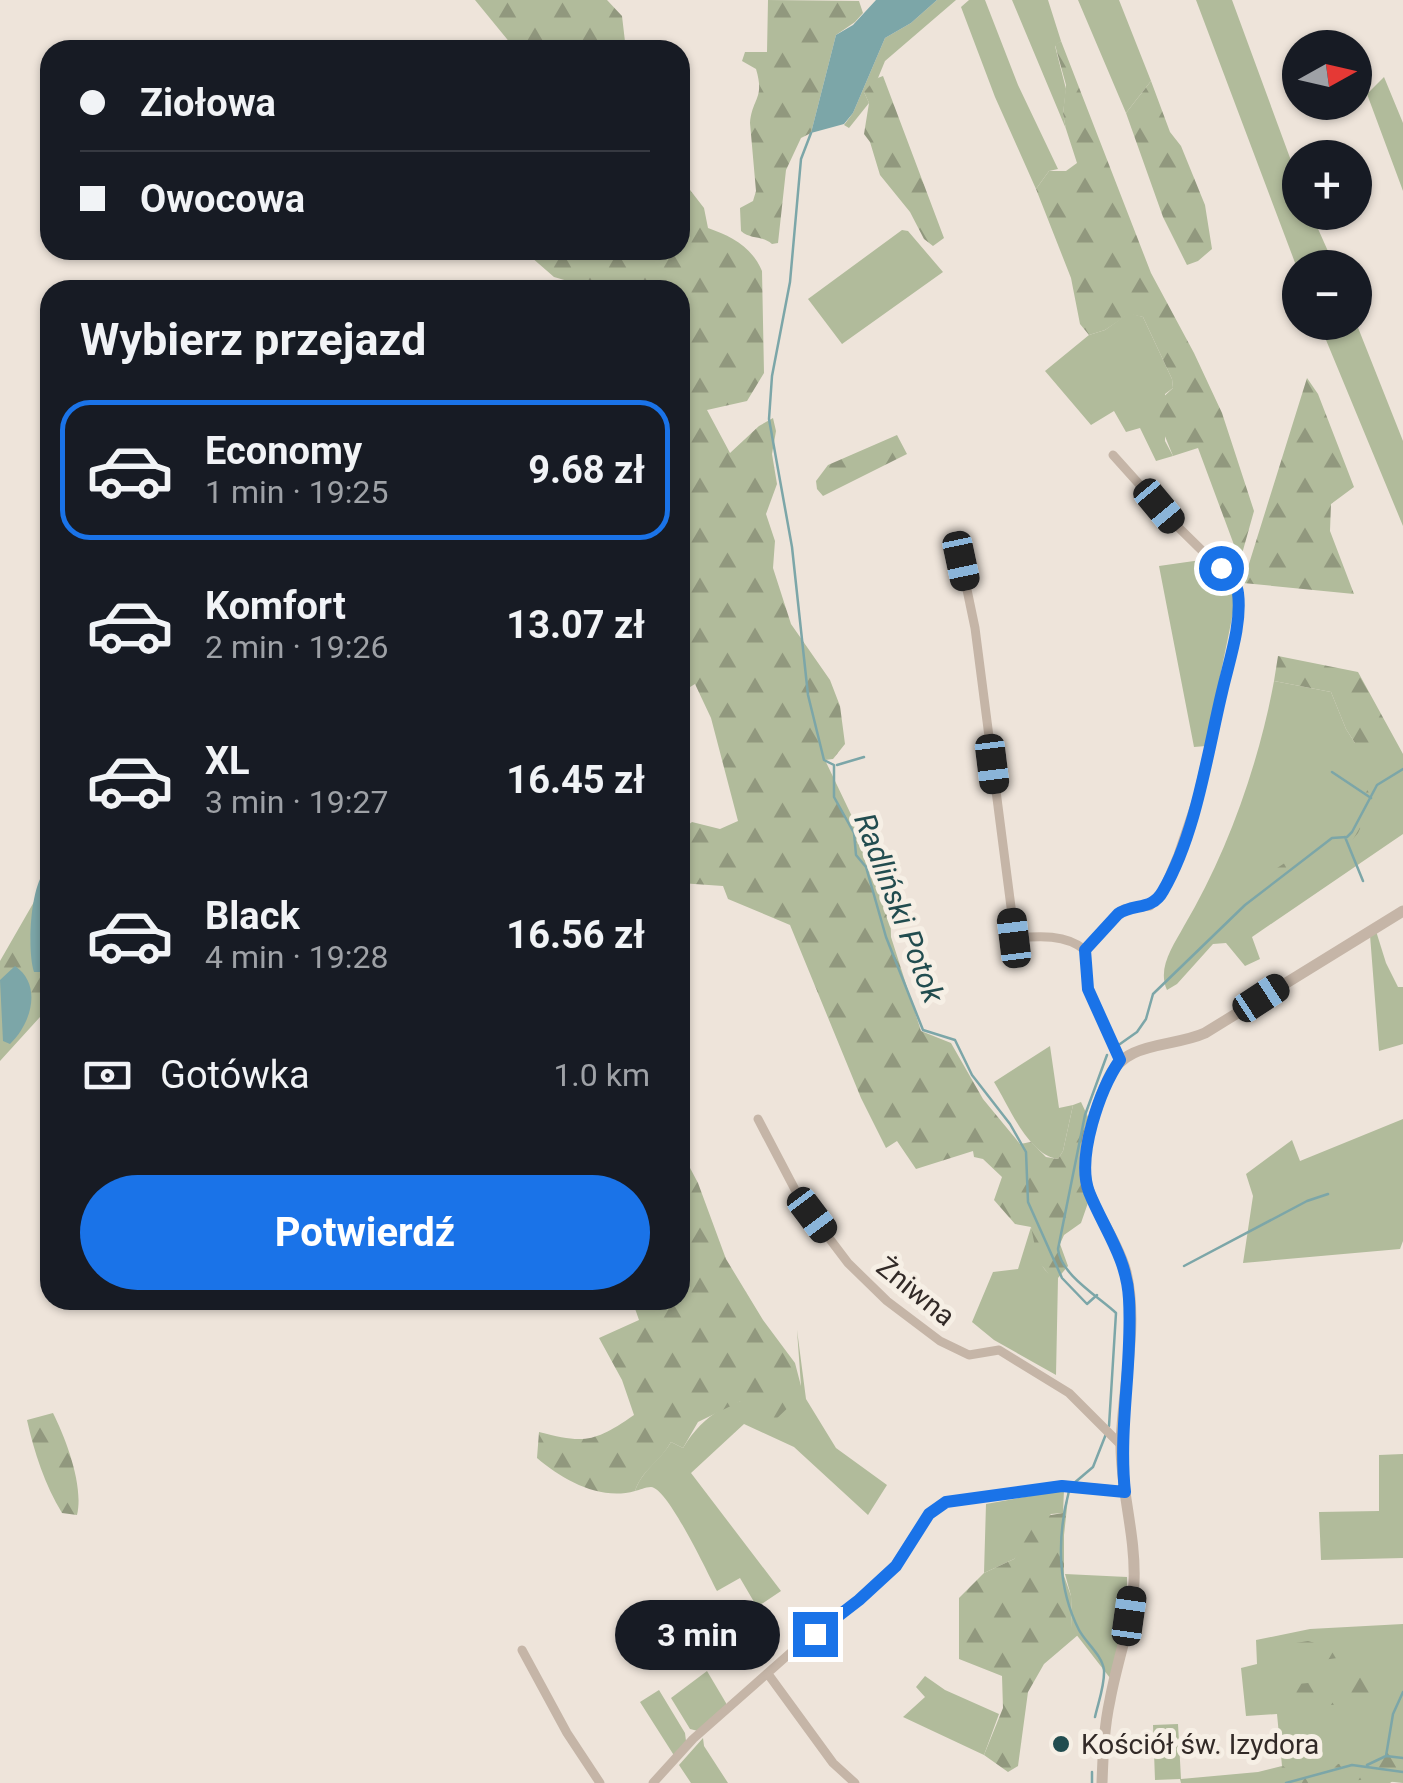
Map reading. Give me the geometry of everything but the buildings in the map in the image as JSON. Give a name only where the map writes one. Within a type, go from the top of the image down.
[{"type":"street","points":[[1085,950],[1124,909],[1150,906],[1162,894],[1197,799],[1238,623],[1238,590],[1232,580],[1112,455]]},
{"type":"street","points":[[952,538],[961,561],[975,628],[1014,938],[1058,938],[1082,945],[1088,989],[1120,1060]]},
{"type":"street","points":[[1102,1783],[1110,1700],[1134,1586],[1121,1445],[1130,1312],[1128,1284],[1086,1177],[1099,1104],[1109,1076],[1120,1060],[1143,1048],[1188,1041],[1206,1033],[1403,911]]},
{"type":"street","name":"Żniwna","points":[[758,1119],[801,1202],[848,1263],[888,1301],[940,1341],[969,1355],[999,1350],[1069,1393],[1121,1445]]},
{"type":"street","points":[[653,1783],[692,1739],[896,1566],[929,1514],[946,1502],[1062,1486],[1125,1492]]},
{"type":"street","points":[[522,1650],[600,1783]]},
{"type":"street","points":[[768,1674],[834,1763],[855,1783]]},
{"type":"green space","points":[[475,0],[607,0],[622,16],[625,40],[508,40]]},
{"type":"green space","points":[[768,0],[859,1],[863,13],[836,35],[811,133],[801,138],[786,170],[778,243],[772,244],[741,231],[740,208],[753,201],[756,191],[750,123],[759,93],[756,69],[742,61],[745,52],[767,52]]},
{"type":"green space","points":[[937,0],[956,0],[885,61],[878,78],[864,92],[869,103],[849,128],[844,125],[853,113],[885,38],[911,23]]},
{"type":"green space","points":[[969,0],[985,0],[1018,85],[1058,169],[1049,171],[1036,189],[961,7]]},
{"type":"green space","points":[[1012,0],[1048,0],[1061,41],[1055,46],[1066,89],[1066,129]]},
{"type":"green space","points":[[1078,0],[1119,0],[1151,81],[1126,113]]},
{"type":"green space","points":[[1196,0],[1232,0],[1283,140],[1282,228]]},
{"type":"green space","points":[[1061,41],[1151,273],[1222,413],[1254,511],[1240,561],[1198,448],[1173,456],[1160,424],[1159,401],[1173,388],[1172,379],[1143,317],[1129,314],[1105,330],[1089,335],[1080,324],[1071,278],[1036,189],[1049,171],[1066,171],[1077,163],[1063,114],[1066,85],[1055,45]]},
{"type":"green space","points":[[883,76],[944,238],[933,246],[924,239],[910,212],[880,175],[864,134],[869,103],[864,92]]},
{"type":"green space","points":[[1384,77],[1403,123],[1403,191],[1372,107],[1372,89]]},
{"type":"green space","points":[[1151,81],[1205,205],[1212,249],[1187,265],[1163,217],[1126,113]]},
{"type":"green space","points":[[690,190],[704,208],[708,228],[740,243],[762,271],[764,373],[747,401],[707,410],[730,453],[773,418],[776,431],[772,454],[777,484],[766,514],[775,541],[773,568],[791,624],[830,680],[840,706],[845,744],[833,759],[825,760],[890,896],[891,937],[921,1031],[951,1043],[983,1099],[1020,1144],[1031,1142],[1046,1157],[1058,1159],[1073,1105],[1081,1102],[1089,1119],[1089,1200],[1081,1223],[1064,1235],[1060,1244],[1068,1266],[1058,1278],[1052,1278],[1038,1261],[1031,1227],[1015,1224],[994,1200],[1002,1177],[983,1159],[974,1157],[973,1151],[916,1169],[897,1141],[886,1148],[861,1098],[790,925],[728,899],[723,886],[690,884],[690,824],[720,829],[738,821],[711,718],[695,684],[690,687],[690,280],[554,277],[534,260],[690,260]]},
{"type":"green space","points":[[902,230],[908,231],[943,272],[842,344],[808,299]]},
{"type":"green space","points":[[1283,230],[1319,230],[1327,250],[1290,250]]},
{"type":"green space","points":[[1129,313],[1143,317],[1172,379],[1173,388],[1165,394],[1165,441],[1173,456],[1156,461],[1140,428],[1126,432],[1114,411],[1091,425],[1045,371],[1089,335],[1105,330]]},
{"type":"green space","points":[[1326,340],[1363,340],[1403,441],[1403,526]]},
{"type":"green space","points":[[1307,378],[1318,394],[1354,487],[1331,504],[1330,531],[1354,594],[1243,583]]},
{"type":"green space","points":[[897,435],[907,454],[823,496],[817,489],[816,481],[828,465]]},
{"type":"green space","points":[[1208,559],[1234,589],[1235,603],[1206,746],[1194,747],[1159,566]]},
{"type":"green space","points":[[1278,656],[1358,672],[1397,743],[1355,743],[1331,692],[1274,681]]},
{"type":"green space","points":[[1274,681],[1331,692],[1355,743],[1397,743],[1403,754],[1403,834],[1252,937],[1260,959],[1245,966],[1226,943],[1213,944],[1167,990],[1164,974],[1168,957],[1214,869],[1240,807]]},
{"type":"green space","points":[[1374,781],[1382,792],[1382,802],[1346,847],[1329,853],[1273,893],[1267,879],[1274,870],[1335,830]]},
{"type":"green space","points":[[40,891],[40,1017],[0,1061],[0,961]]},
{"type":"green space","points":[[1376,931],[1386,963],[1398,987],[1403,987],[1403,1044],[1379,1051],[1370,935]]},
{"type":"green space","points":[[1050,1046],[1059,1108],[1073,1105],[1058,1159],[1037,1149],[994,1082]]},
{"type":"green space","points":[[1403,1119],[1400,1249],[1243,1263],[1253,1196],[1246,1174],[1292,1140],[1300,1161]]},
{"type":"green space","points":[[690,1168],[726,1259],[795,1363],[801,1386],[795,1401],[773,1422],[741,1401],[698,1422],[683,1448],[671,1442],[635,1491],[595,1491],[570,1481],[537,1458],[539,1432],[589,1438],[634,1415],[622,1380],[599,1338],[639,1320],[636,1310],[690,1310]]},
{"type":"green space","points":[[1031,1227],[1041,1264],[1058,1278],[1056,1375],[994,1340],[972,1322],[993,1272],[1018,1269]]},
{"type":"green space","points":[[797,1330],[806,1399],[836,1448],[887,1485],[868,1515],[794,1447],[744,1424],[691,1473],[781,1591],[757,1607],[740,1578],[717,1591],[667,1501],[651,1487],[635,1491],[671,1442],[683,1448],[707,1419],[720,1410],[749,1398],[801,1386]]},
{"type":"green space","points":[[53,1413],[76,1477],[77,1515],[62,1513],[45,1480],[27,1420]]},
{"type":"green space","points":[[1403,1454],[1403,1558],[1321,1560],[1319,1512],[1379,1511],[1379,1455]]},
{"type":"green space","points":[[1069,1489],[1064,1576],[1071,1596],[1072,1628],[1078,1635],[1044,1664],[1028,1692],[1018,1766],[1008,1772],[984,1755],[1003,1708],[1002,1676],[959,1659],[959,1598],[984,1573],[1014,1559],[1039,1517],[1063,1513]]},
{"type":"green space","points":[[1064,1490],[1063,1513],[1051,1514],[1014,1559],[984,1573],[986,1504]]},
{"type":"green space","points":[[1065,1574],[1127,1577],[1127,1610],[1110,1678],[1072,1629],[1071,1596]]},
{"type":"green space","points":[[1403,1624],[1403,1774],[1390,1783],[1155,1780],[1153,1725],[1178,1724],[1181,1779],[1282,1766],[1277,1714],[1246,1716],[1241,1668],[1257,1664],[1256,1640],[1310,1629]]},
{"type":"green space","points":[[1296,1643],[1322,1645],[1362,1643],[1368,1649],[1367,1653],[1351,1656],[1288,1662],[1290,1649]]},
{"type":"green space","points":[[707,1671],[726,1708],[698,1731],[690,1729],[671,1698]]},
{"type":"green space","points":[[1384,1675],[1373,1698],[1364,1701],[1295,1709],[1286,1698],[1288,1687],[1298,1684]]},
{"type":"green space","points":[[925,1676],[945,1690],[999,1714],[984,1755],[903,1717],[925,1697],[916,1687]]},
{"type":"green space","points":[[659,1690],[685,1733],[686,1741],[675,1757],[640,1702]]},
{"type":"green space","points":[[703,1738],[704,1746],[728,1783],[691,1783],[679,1765]]},
{"type":"green space","points":[[1377,1748],[1403,1755],[1403,1783],[1367,1779],[1267,1783],[1283,1766],[1292,1773],[1328,1774],[1338,1764],[1349,1763]]},
{"type":"water","points":[[876,0],[937,0],[911,23],[885,38],[853,113],[844,124],[811,133],[836,35],[853,25]]},
{"type":"water","points":[[40,880],[40,972],[34,972],[31,949]]},
{"type":"water","points":[[15,966],[29,983],[31,1005],[24,1026],[10,1044],[3,1041],[0,980]]},
{"type":"waterway","name":"Radliński Potok","points":[[811,133],[801,159],[790,282],[772,376],[769,419],[792,547],[808,695],[824,760],[834,765],[834,797],[854,833],[856,855],[866,867],[886,937],[923,1030],[955,1040],[972,1075],[1026,1152],[1028,1202],[1062,1278],[1087,1304],[1097,1295]]},
{"type":"waterway","points":[[837,765],[864,757]]},
{"type":"waterway","points":[[1120,1044],[1137,1032],[1146,1019],[1153,994],[1245,905],[1332,838],[1347,837],[1377,785],[1403,769]]},
{"type":"waterway","points":[[1332,772],[1371,798]]},
{"type":"waterway","points":[[1345,837],[1363,881]]},
{"type":"waterway","points":[[1107,1055],[1085,1115],[1058,1249],[1073,1276],[1116,1313],[1109,1426]]},
{"type":"waterway","points":[[1184,1266],[1307,1201],[1328,1194]]},
{"type":"waterway","name":"Radliński Potok","points":[[1073,1484],[1093,1467],[1106,1434]]},
{"type":"waterway","name":"Radliński Potok","points":[[1069,1491],[1062,1526],[1063,1579],[1079,1630],[1104,1670],[1095,1717]]},
{"type":"waterway","points":[[1367,1765],[1386,1756],[1393,1714],[1403,1692]]},
{"type":"waterway","points":[[1386,1756],[1403,1758]]},
{"type":"waterway","points":[[1286,1783],[1352,1765],[1403,1772]]},
{"type":"waterway","name":"Radliński Potok","points":[[1092,1772],[1092,1783]]},
{"type":"place","name":"Kościół św. Izydora","points":[[1061,1744]]},
{"type":"route","points":[[815,1634],[896,1566],[929,1514],[946,1502],[1062,1486],[1125,1492],[1121,1445],[1129,1296],[1126,1273],[1088,1190],[1086,1177],[1099,1104],[1109,1076],[1120,1060],[1088,989],[1085,950],[1124,909],[1150,906],[1162,894],[1178,854],[1197,799],[1238,623],[1238,590],[1221,568]]}]
